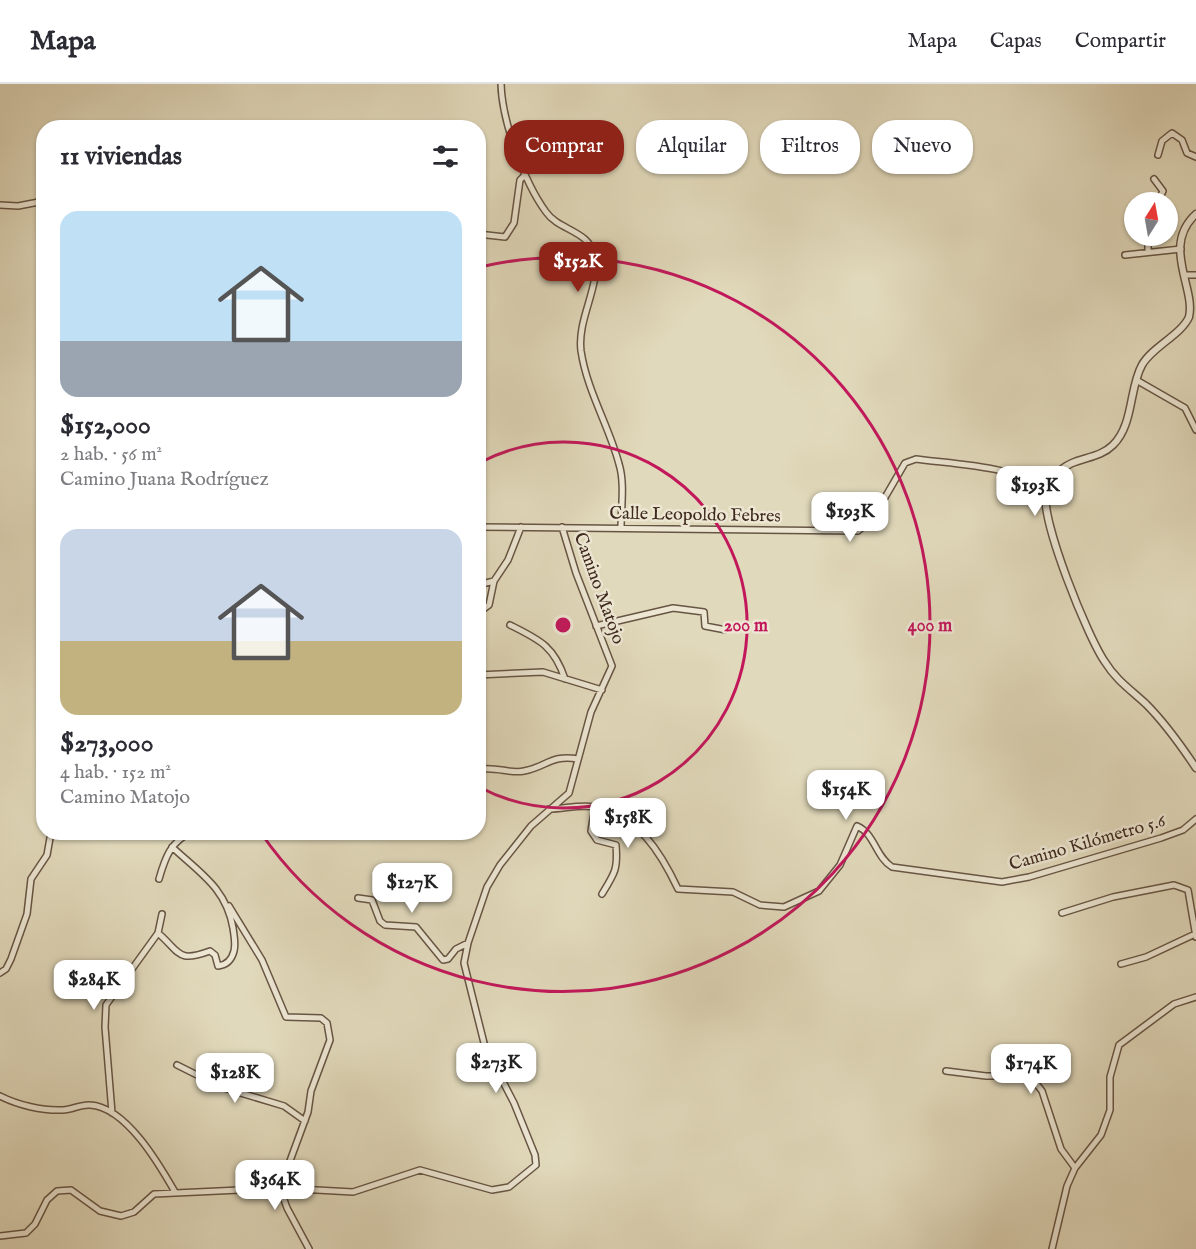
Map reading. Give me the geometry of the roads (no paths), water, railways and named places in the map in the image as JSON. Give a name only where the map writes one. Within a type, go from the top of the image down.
[{"type":"street","points":[[501,84],[502,100],[525,175],[547,214],[588,240],[595,257],[594,274],[582,328],[581,351],[599,413],[620,465],[621,528]]},
{"type":"street","points":[[1158,155],[1162,141],[1172,134],[1182,140],[1187,153],[1196,157]]},
{"type":"street","points":[[486,235],[505,237],[514,223],[520,180],[525,175]]},
{"type":"street","points":[[1154,179],[1162,192]]},
{"type":"street","points":[[0,205],[18,206],[36,203]]},
{"type":"street","points":[[1196,214],[1187,222],[1181,249],[1192,306],[1189,318],[1141,366],[1122,433],[1114,444],[1102,454],[1072,461],[1058,473],[1046,492],[1047,521],[1058,556],[1103,660],[1118,680],[1146,705],[1196,768]]},
{"type":"street","points":[[1125,255],[1148,250],[1181,249]]},
{"type":"street","points":[[1186,275],[1196,275]]},
{"type":"street","points":[[1138,381],[1185,408],[1196,430]]},
{"type":"street","name":"Calle Leopoldo Febres","points":[[486,527],[858,531],[873,518],[905,464],[916,459],[1019,475],[1040,485],[1046,492]]},
{"type":"street","points":[[486,607],[489,605],[494,581],[508,560],[521,527]]},
{"type":"street","name":"Camino Matojo","points":[[0,1236],[26,1233],[35,1224],[46,1200],[57,1191],[71,1190],[100,1211],[121,1216],[134,1212],[154,1194],[280,1188],[353,1192],[420,1170],[492,1190],[509,1187],[536,1165],[535,1155],[514,1103],[485,1047],[464,963],[468,943],[487,887],[500,865],[531,826],[569,793],[591,712],[612,666],[562,527]]},
{"type":"street","points":[[486,583],[494,581]]},
{"type":"street","points":[[596,626],[673,608],[704,612],[705,626],[726,630]]},
{"type":"street","points":[[510,625],[549,647],[560,662],[565,679]]},
{"type":"street","points":[[486,675],[543,672],[602,690]]},
{"type":"street","points":[[486,768],[497,767],[524,771],[552,759],[578,759]]},
{"type":"street","points":[[595,807],[591,831],[597,840],[616,845],[618,869],[602,894]]},
{"type":"street","name":"Camino Kilómetro 5.6","points":[[549,808],[595,807],[623,816],[646,837],[664,860],[678,889],[733,892],[760,905],[776,908],[784,907],[819,891],[840,865],[857,826],[867,830],[882,861],[892,867],[1002,882],[1029,878],[1161,838],[1183,830],[1196,819]]},
{"type":"street","points":[[0,974],[6,969],[15,948],[27,914],[31,879],[47,855],[50,840]]},
{"type":"street","points":[[159,879],[171,847],[178,840]]},
{"type":"street","points":[[171,847],[212,883],[229,906],[262,960],[286,1017],[321,1018],[327,1023],[330,1040],[310,1091],[305,1121],[280,1188],[287,1208],[309,1249]]},
{"type":"street","points":[[1062,913],[1113,897],[1174,885],[1188,890],[1196,936],[1146,957],[1121,964]]},
{"type":"street","points":[[358,898],[372,900],[376,904],[380,921],[385,925],[416,927],[443,960],[448,959],[456,949],[468,943]]},
{"type":"street","points":[[158,933],[180,956],[190,958],[210,951],[215,955],[218,966],[224,966],[232,957],[236,945],[229,906]]},
{"type":"street","points":[[112,1113],[105,1027],[106,1005],[158,933],[162,914]]},
{"type":"street","points":[[1052,1249],[1067,1186],[1075,1168],[1101,1135],[1110,1110],[1110,1077],[1119,1045],[1174,1004],[1196,997]]},
{"type":"street","points":[[177,1065],[221,1087],[284,1106],[305,1121]]},
{"type":"street","points":[[946,1071],[986,1076],[1026,1076],[1035,1082],[1042,1091],[1060,1149],[1075,1168]]},
{"type":"street","points":[[0,1096],[13,1102],[44,1109],[63,1110],[90,1105],[112,1113],[151,1150],[175,1192]]}]
